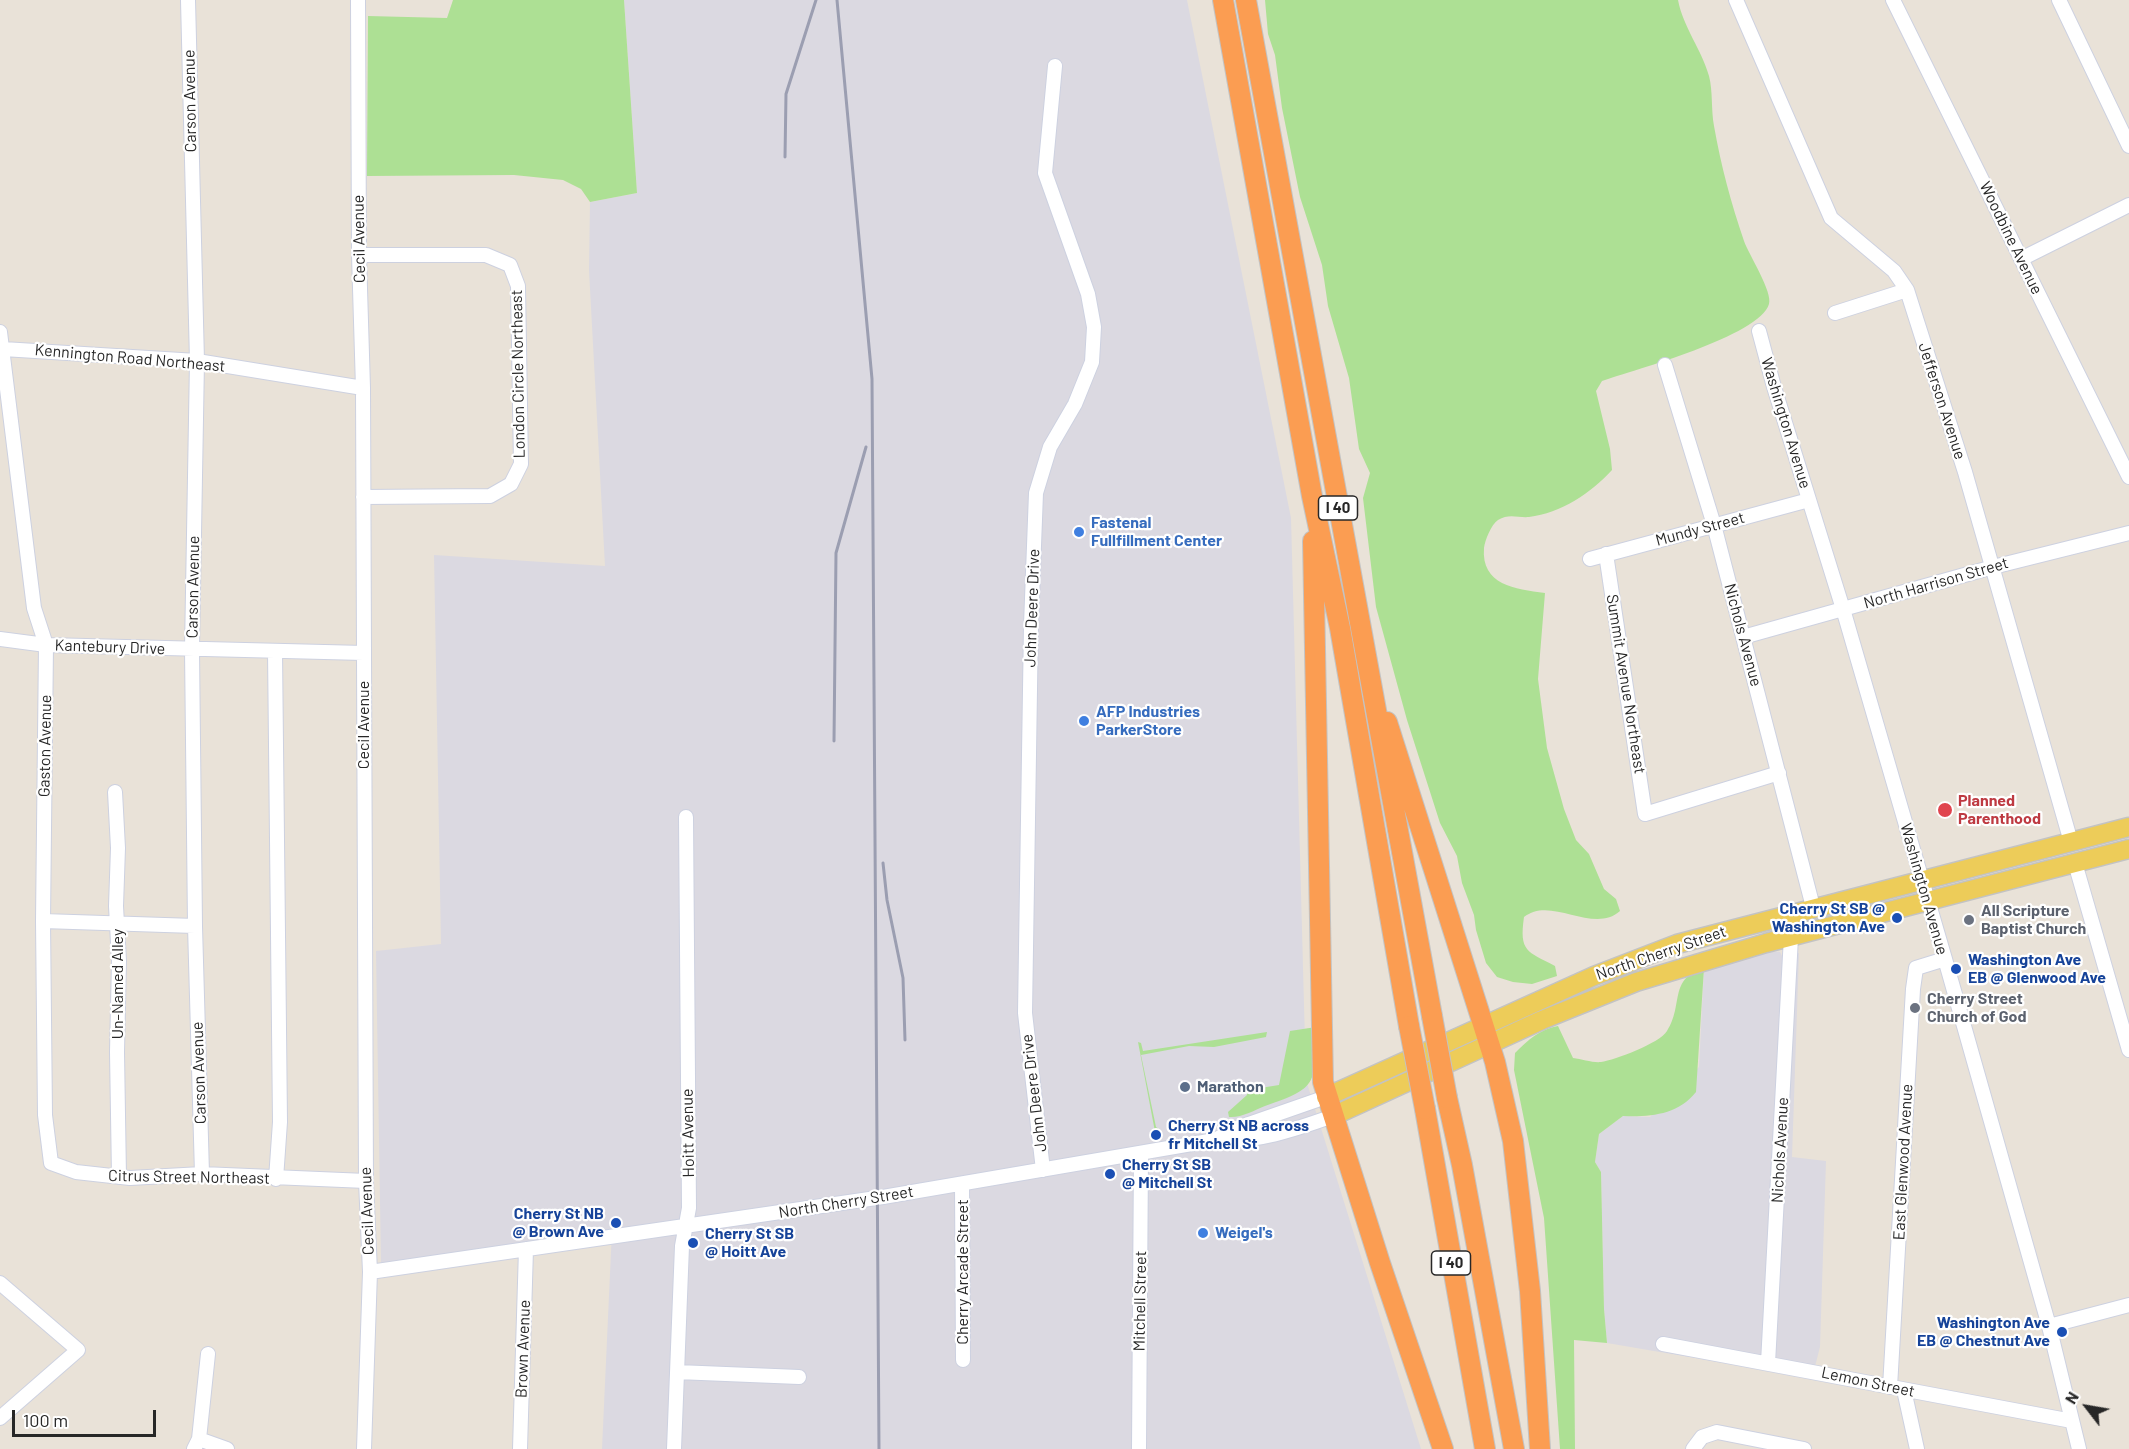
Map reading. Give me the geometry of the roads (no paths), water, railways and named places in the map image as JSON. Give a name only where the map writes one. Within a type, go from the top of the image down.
[{"type":"highway","name":"I 40","points":[[1223,0],[1312,496],[1340,628],[1485,1449]]},
{"type":"highway","name":"I 40","points":[[1246,0],[1364,654],[1514,1449]]},
{"type":"highway","points":[[1312,496],[1323,1082],[1326,1097],[1443,1449]]},
{"type":"highway","points":[[1364,654],[1418,814],[1486,1035],[1513,1141],[1530,1291],[1540,1449]]},
{"type":"main road","name":"North Cherry Street","points":[[1333,1116],[1594,976],[1644,956],[1733,928],[2129,827]]},
{"type":"main road","name":"North Cherry Street","points":[[1326,1097],[1486,1035],[1636,982],[1728,953],[2129,849]]},
{"type":"street","name":"Carson Avenue","points":[[188,0],[197,361],[192,649],[195,926],[202,1174]]},
{"type":"street","name":"Cecil Avenue","points":[[358,0],[358,255],[363,388],[366,1181],[370,1272],[364,1449]]},
{"type":"street","name":"Jefferson Avenue","points":[[1737,0],[1831,218],[1893,271],[1906,290],[1993,567],[2071,842]]},
{"type":"street","name":"Woodbine Avenue","points":[[1893,0],[2129,477]]},
{"type":"street","points":[[2059,0],[2129,146]]},
{"type":"street","name":"John Deere Drive","points":[[1043,1170],[1025,1013],[1031,637],[1036,493],[1050,447],[1075,404],[1092,362],[1094,327],[1088,294],[1045,173],[1055,66]]},
{"type":"street","points":[[2021,259],[2129,205]]},
{"type":"street","name":"London Circle Northeast","points":[[358,255],[486,255],[510,265],[518,286],[521,464],[511,484],[490,496],[363,496]]},
{"type":"street","points":[[1835,313],[1906,290]]},
{"type":"street","name":"Washington Avenue","points":[[1759,331],[1773,387],[1843,609],[1945,959],[2049,1326],[2079,1449]]},
{"type":"street","name":"Gaston Avenue","points":[[0,332],[34,608],[46,645],[43,921],[45,1115],[51,1164]]},
{"type":"street","name":"Kennington Road Northeast","points":[[3,349],[197,361],[363,388]]},
{"type":"street","name":"Nichols Avenue","points":[[1665,365],[1714,525],[1814,907]]},
{"type":"street","name":"Mundy Street","points":[[1590,559],[1809,500]]},
{"type":"street","name":"North Harrison Street","points":[[1743,637],[1993,567],[2129,533]]},
{"type":"street","name":"Summit Avenue Northeast","points":[[1606,555],[1645,814],[1779,772]]},
{"type":"street","name":"Kantebury Drive","points":[[0,639],[46,645],[363,652]]},
{"type":"street","points":[[274,651],[280,1122],[276,1179]]},
{"type":"street","name":"Un-Named Alley","points":[[116,792],[118,848],[116,906],[119,924],[119,1177]]},
{"type":"street","name":"Hoitt Avenue","points":[[674,1449],[682,1246],[689,1208],[686,817]]},
{"type":"street","points":[[2076,863],[2129,1050]]},
{"type":"street","points":[[43,921],[195,926]]},
{"type":"street","name":"Nichols Avenue","points":[[1767,1363],[1791,937]]},
{"type":"street","name":"East Glenwood Avenue","points":[[1917,1449],[1897,1389],[1913,989],[1916,968],[1945,959]]},
{"type":"street","name":"North Cherry Street","points":[[1215,1140],[1237,1128],[1326,1097]]},
{"type":"street","name":"North Cherry Street","points":[[370,1272],[687,1224],[826,1206],[1215,1140],[1238,1142],[1333,1116]]},
{"type":"street","name":"Mitchell Street","points":[[1139,1449],[1141,1154]]},
{"type":"street","name":"Citrus Street Northeast","points":[[51,1164],[76,1172],[119,1177],[202,1174],[276,1179],[366,1181]]},
{"type":"street","name":"Cherry Arcade Street","points":[[962,1184],[963,1360]]},
{"type":"street","name":"Brown Avenue","points":[[520,1449],[526,1249]]},
{"type":"street","points":[[0,1283],[78,1350],[0,1418]]},
{"type":"street","points":[[2049,1326],[2129,1305]]},
{"type":"street","name":"Lemon Street","points":[[1663,1344],[2072,1421]]},
{"type":"street","points":[[208,1354],[196,1444],[227,1449]]},
{"type":"street","points":[[677,1372],[799,1377]]},
{"type":"street","points":[[1693,1449],[1702,1437],[1717,1432],[1762,1445],[1804,1449]]},
{"type":"railway","points":[[785,157],[786,94],[816,0]]},
{"type":"railway","points":[[837,0],[872,379],[879,1449]]},
{"type":"railway","points":[[834,741],[836,553],[866,447]]},
{"type":"railway","points":[[883,863],[887,900],[903,978],[905,1040]]},
{"type":"place","name":"Fastenal Fullfillment Center","points":[[1079,532]]},
{"type":"place","name":"AFP Industries ParkerStore","points":[[1084,721]]},
{"type":"place","name":"Planned Parenthood","points":[[1945,810]]},
{"type":"place","name":"Cherry St SB @ Washington Ave","points":[[1897,918]]},
{"type":"place","name":"All Scripture Baptist Church","points":[[1969,920]]},
{"type":"place","name":"Washington Ave EB @ Glenwood Ave","points":[[1956,969]]},
{"type":"place","name":"Cherry Street Church of God","points":[[1915,1008]]},
{"type":"place","name":"Marathon","points":[[1185,1087]]},
{"type":"place","name":"Cherry St NB across fr Mitchell St","points":[[1156,1135]]},
{"type":"place","name":"Cherry St SB @ Mitchell St","points":[[1110,1174]]},
{"type":"place","name":"Cherry St NB @ Brown Ave","points":[[616,1223]]},
{"type":"place","name":"Weigel's","points":[[1203,1233]]},
{"type":"place","name":"Cherry St SB @ Hoitt Ave","points":[[693,1243]]},
{"type":"place","name":"Washington Ave EB @ Chestnut Ave","points":[[2062,1332]]}]
